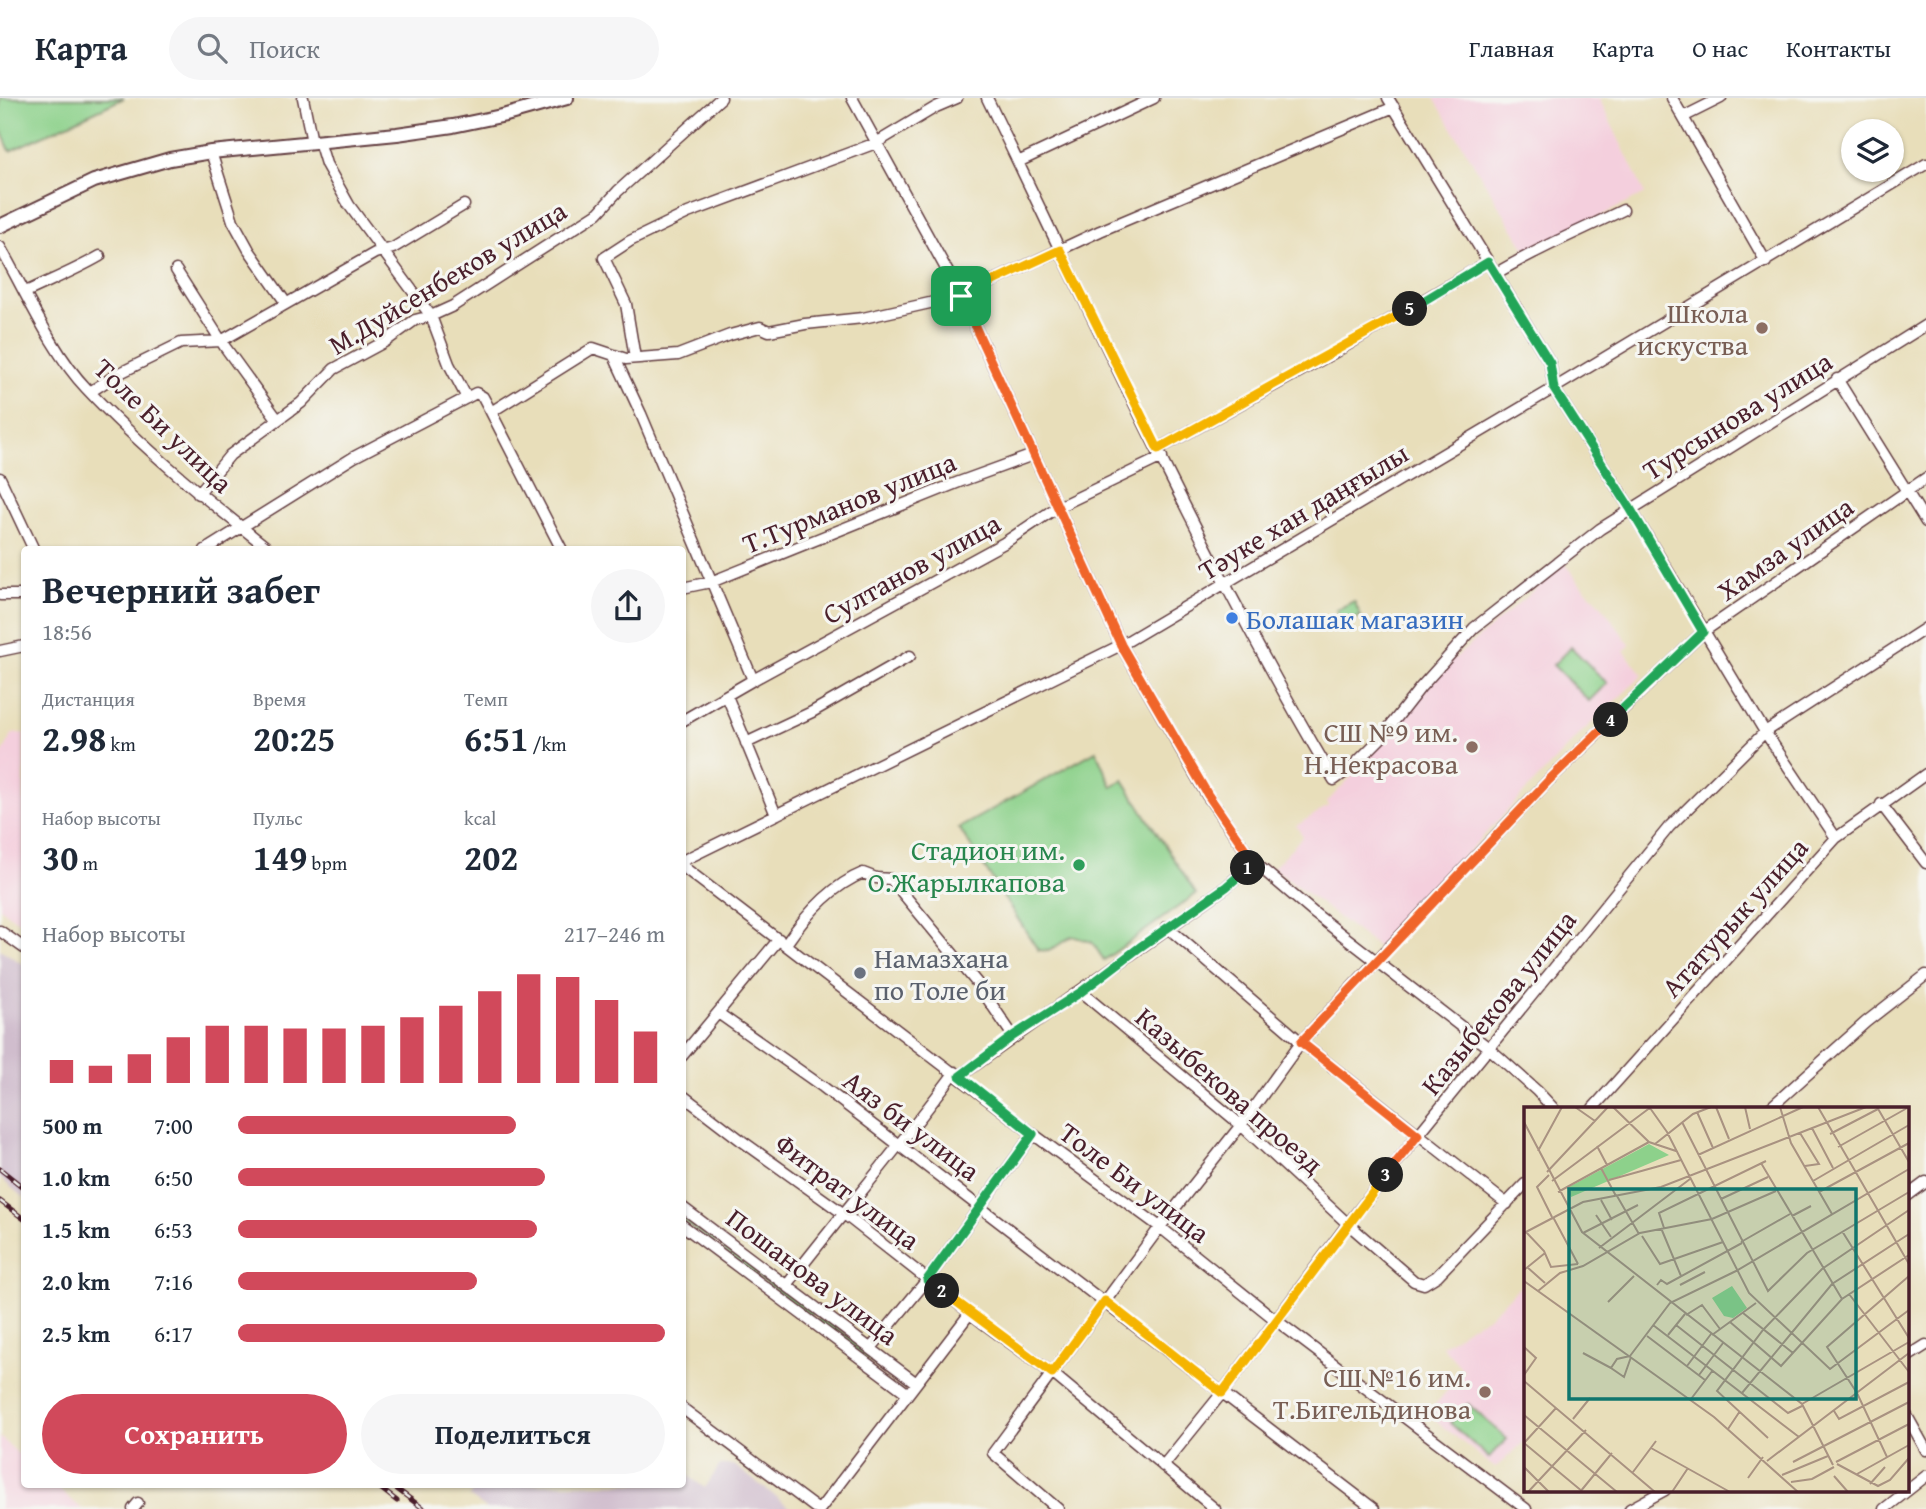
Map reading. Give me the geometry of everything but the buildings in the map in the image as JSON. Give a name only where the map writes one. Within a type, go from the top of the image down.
[{"type":"main road","points":[[0,226],[93,181],[170,159],[211,152],[453,126],[506,116],[567,98]]},
{"type":"street","points":[[303,98],[315,141],[326,163],[349,205],[431,316],[449,364],[467,398]]},
{"type":"street","name":"М.Дуйсенбеков улица","points":[[198,494],[230,455],[301,403],[334,369],[386,341],[415,320],[431,316],[472,293],[598,213],[618,191],[721,98]]},
{"type":"street","points":[[852,98],[961,296],[1121,645],[1208,795],[1254,862],[1314,913],[1490,1049],[1552,1107]]},
{"type":"street","points":[[635,358],[626,304],[604,258],[630,241],[688,213],[876,143],[936,107],[957,98]]},
{"type":"street","points":[[987,98],[1226,583]]},
{"type":"street","points":[[1018,162],[1154,98]]},
{"type":"street","points":[[1672,98],[1766,262]]},
{"type":"street","points":[[1683,117],[1721,98]]},
{"type":"street","points":[[491,412],[593,348],[626,359],[678,355],[730,335],[760,327],[769,331],[863,318],[961,296],[1391,102],[1550,363],[1554,389],[1630,508],[1765,732],[1836,838]]},
{"type":"street","points":[[211,152],[233,221],[249,250],[286,303]]},
{"type":"street","name":"Тәуке хан даңғылы","points":[[686,859],[1121,645],[1554,389],[1926,164]]},
{"type":"street","points":[[90,392],[118,374],[181,344],[221,341],[374,253],[393,248],[464,205]]},
{"type":"street","points":[[1495,274],[1529,254],[1623,210]]},
{"type":"street","name":"Толе Би улица","points":[[0,247],[59,350],[90,392],[198,494],[265,546]]},
{"type":"street","points":[[26,292],[53,278],[73,272],[100,256]]},
{"type":"street","name":"Султанов улица","points":[[686,719],[1004,543],[1056,508],[1160,453],[1488,262]]},
{"type":"street","points":[[176,270],[221,341],[278,420]]},
{"type":"street","name":"Турсынова улица","points":[[1226,583],[1279,688],[1334,780],[1352,767],[1380,739],[1420,688],[1474,628],[1600,529],[1926,325]]},
{"type":"street","points":[[614,356],[753,680]]},
{"type":"street","points":[[1837,379],[1926,522]]},
{"type":"street","points":[[211,546],[354,457],[476,393],[483,397],[560,546]]},
{"type":"street","name":"Т.Турманов улица","points":[[686,587],[711,582],[1032,455]]},
{"type":"street","points":[[0,478],[32,546]]},
{"type":"street","name":"Хамза улица","points":[[1058,1509],[993,1453],[1301,1042],[1549,780],[1703,632],[1926,478]]},
{"type":"street","points":[[0,595],[21,595]]},
{"type":"street","name":"Казыбекова улица","points":[[1163,1466],[1222,1393],[1418,1135],[1669,827],[1765,732],[1926,628]]},
{"type":"street","points":[[0,651],[21,647]]},
{"type":"street","points":[[746,743],[812,712],[910,656]]},
{"type":"street","points":[[727,696],[776,815]]},
{"type":"street","name":"Ататурык улица","points":[[1594,1107],[1836,838],[1926,774]]},
{"type":"street","points":[[1881,804],[1926,863]]},
{"type":"street","points":[[787,1286],[866,1183],[958,1074],[1081,992],[1167,927],[1226,887],[1254,862]]},
{"type":"street","name":"Толе Би улица","points":[[686,869],[958,1074],[1033,1134],[1160,1227],[1277,1321],[1526,1509]]},
{"type":"street","points":[[686,1051],[818,904],[849,879],[863,873],[876,878],[891,878],[977,983],[1013,1036]]},
{"type":"street","points":[[1167,927],[1301,1042],[1507,1204]]},
{"type":"street","points":[[0,930],[21,946]]},
{"type":"street","points":[[1770,1107],[1866,1022],[1926,975]]},
{"type":"street","name":"Казыбекова проезд","points":[[1081,992],[1241,1125],[1348,1224]]},
{"type":"street","name":"Аяз би улица","points":[[718,1013],[824,1087],[1374,1509]]},
{"type":"street","name":"Фитрат улица","points":[[686,1098],[844,1213],[927,1280],[1052,1373],[1215,1509]]},
{"type":"street","points":[[871,1348],[927,1280],[1033,1134]]},
{"type":"street","points":[[1909,1195],[1926,1182]]},
{"type":"street","points":[[1348,1224],[1414,1281],[1424,1284],[1437,1276],[1524,1185]]},
{"type":"street","name":"Пошанова улица","points":[[686,1210],[915,1382]]},
{"type":"street","name":"Пошанова улица","points":[[686,1228],[907,1393]]},
{"type":"street","points":[[686,1411],[819,1509],[970,1313]]},
{"type":"street","points":[[1909,1356],[1926,1345]]},
{"type":"street","points":[[1909,1420],[1926,1450]]},
{"type":"street","points":[[1909,1489],[1926,1476]]},
{"type":"street","points":[[1630,1509],[1661,1492]]},
{"type":"street","points":[[1884,1509],[1906,1492]]},
{"type":"shaded area","points":[[1434,98],[1599,98],[1645,194],[1527,252]]},
{"type":"shaded area","name":"СШ №9 им. Н.Некрасова","points":[[1565,563],[1581,585],[1600,603],[1630,645],[1624,651],[1643,675],[1582,732],[1378,947],[1273,868],[1303,836],[1296,826],[1328,806],[1327,802],[1364,763],[1440,671]]},
{"type":"shaded area","points":[[21,733],[21,923],[0,908],[0,759],[12,734]]},
{"type":"shaded area","points":[[0,949],[21,963],[21,1196],[0,1178]]},
{"type":"shaded area","name":"СШ №16 им. Т.Бигельдинова","points":[[1524,1283],[1524,1442],[1495,1468],[1427,1414],[1464,1371],[1442,1346],[1487,1318]]},
{"type":"shaded area","points":[[0,1437],[21,1456],[21,1488],[58,1488],[82,1509],[0,1509]]},
{"type":"shaded area","points":[[720,1465],[734,1465],[792,1509],[487,1509],[469,1497],[476,1488],[686,1488],[686,1474],[705,1488]]},
{"type":"green space","points":[[0,98],[124,98],[10,151],[0,128]]},
{"type":"green space","points":[[1354,601],[1361,616],[1343,625],[1336,610]]},
{"type":"green space","points":[[1571,647],[1607,683],[1589,701],[1553,665]]},
{"type":"green space","name":"Стадион им. О.Жарылкапова","points":[[1096,751],[1112,787],[1123,780],[1196,894],[1104,960],[1092,942],[1072,936],[1049,951],[1038,950],[959,828]]},
{"type":"green space","points":[[686,1214],[717,1237],[713,1243],[686,1223]]},
{"type":"green space","points":[[727,1244],[815,1310],[810,1316],[723,1251]]},
{"type":"green space","points":[[821,1316],[907,1380],[903,1386],[817,1322]]},
{"type":"green space","points":[[1468,1404],[1507,1439],[1489,1458],[1450,1423]]},
{"type":"railway","points":[[0,1169],[21,1186]]},
{"type":"railway","points":[[0,1201],[21,1217]]},
{"type":"railway","points":[[380,1488],[397,1501]]},
{"type":"railway","points":[[395,1488],[424,1509]]},
{"type":"place","name":"Школа искуства","points":[[1762,328]]},
{"type":"place","name":"Болашак магазин","points":[[1232,618]]},
{"type":"place","name":"СШ №9 им. Н.Некрасова","points":[[1472,747]]},
{"type":"place","name":"Стадион им. О.Жарылкапова","points":[[1079,865]]},
{"type":"place","name":"Намазхана по Толе би","points":[[860,973]]},
{"type":"place","name":"СШ №16 им. Т.Бигельдинова","points":[[1485,1392]]},
{"type":"route","points":[[1060,250],[1158,449],[1332,354],[1488,262],[1550,363],[1554,389],[1630,508],[1703,632],[1549,780],[1301,1042],[1418,1135],[1222,1393],[1105,1301],[1052,1373],[927,1280],[1033,1134],[960,1076],[1226,887],[1254,862],[1208,795],[1121,645],[961,296],[1060,250]]}]
